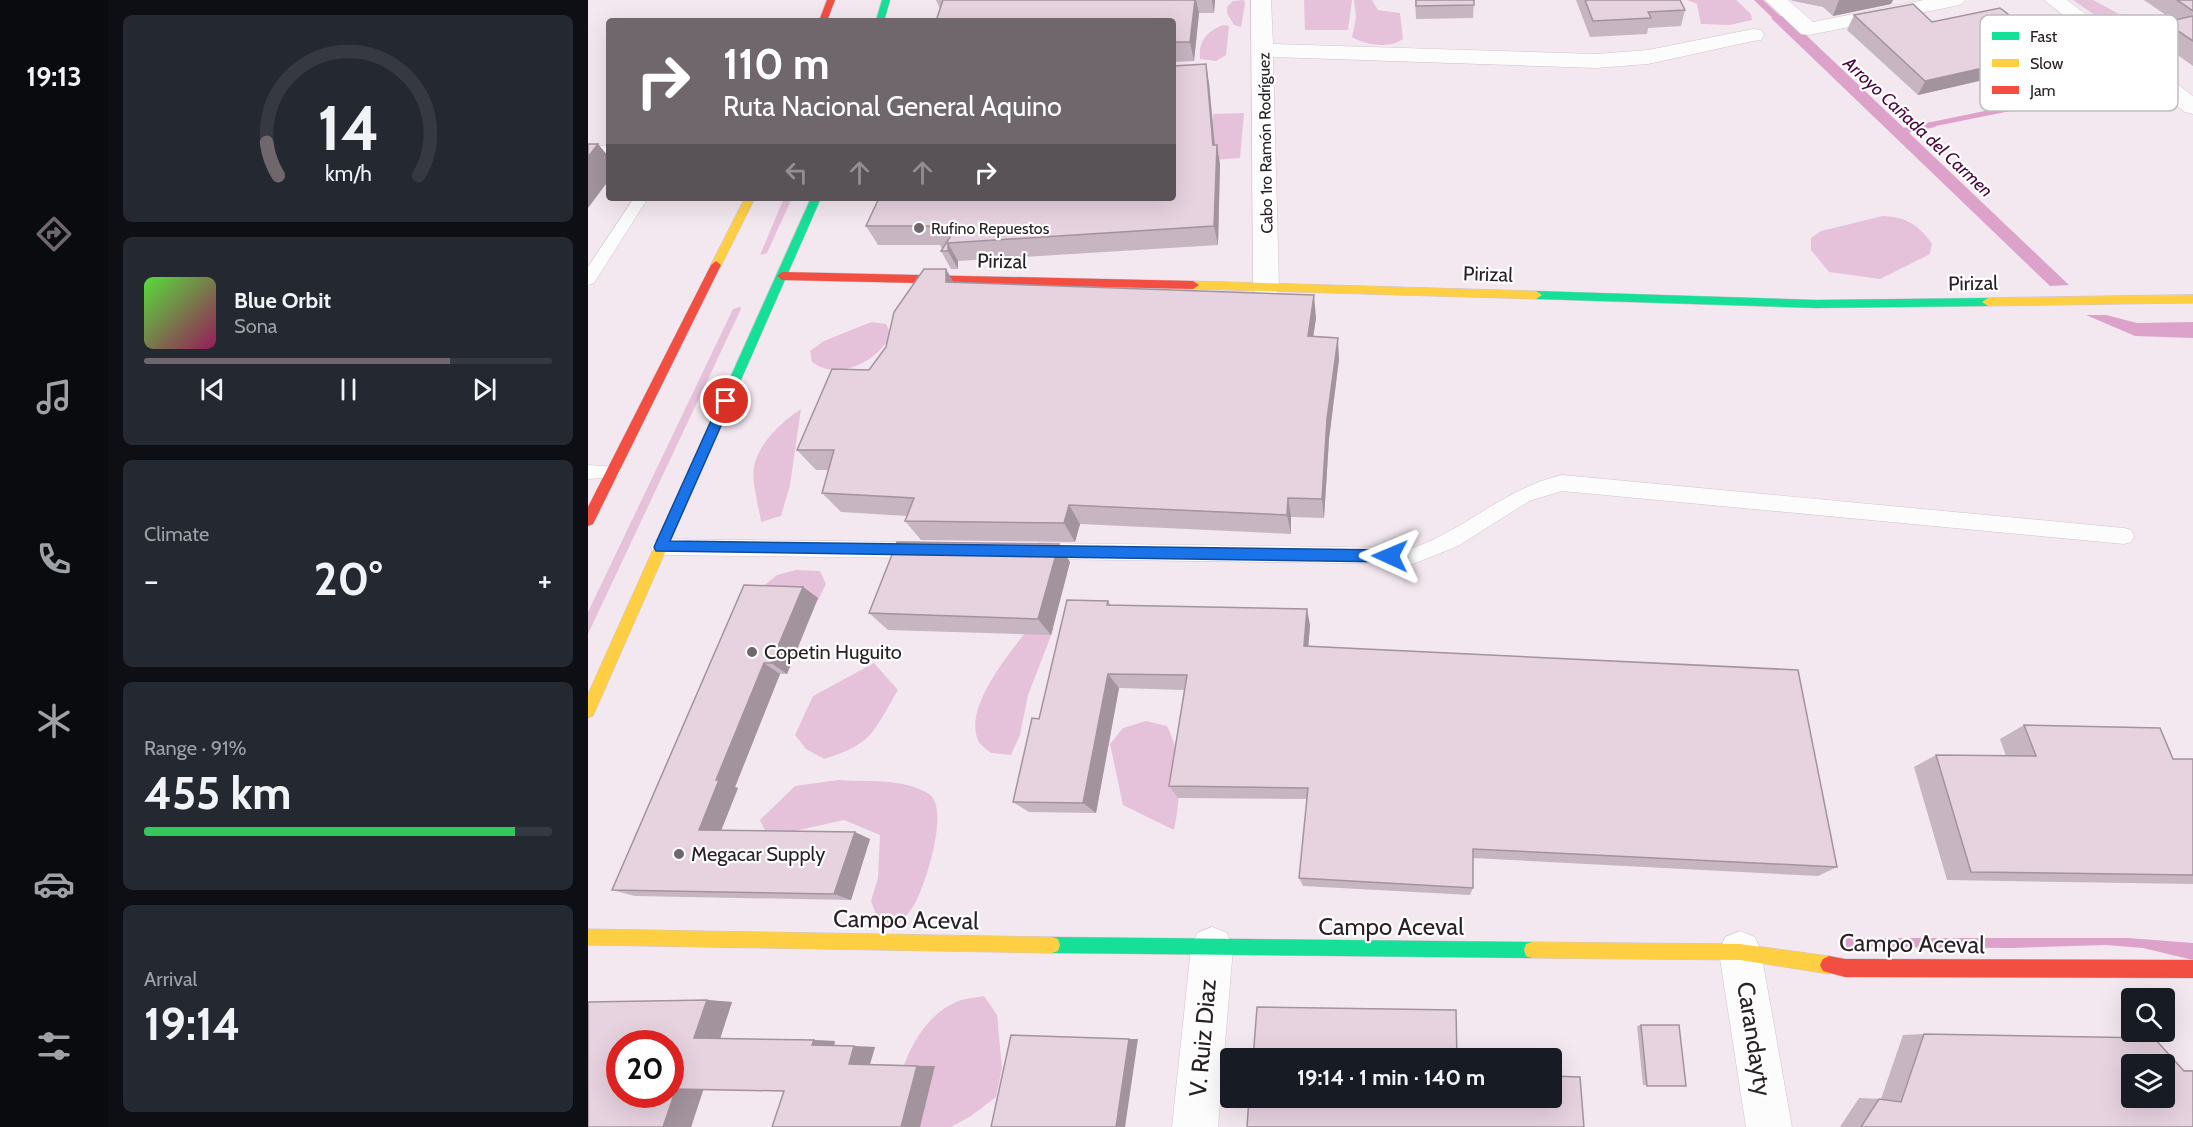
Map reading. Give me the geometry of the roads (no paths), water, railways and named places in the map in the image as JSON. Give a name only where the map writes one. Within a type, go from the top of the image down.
[{"type":"main road","points":[[824,18],[831,0]]},
{"type":"main road","points":[[881,18],[886,0]]},
{"type":"main road","points":[[588,520],[748,201]]},
{"type":"main road","points":[[588,711],[815,201]]},
{"type":"main road","name":"Pirizal","points":[[782,276],[1266,287],[1816,304],[2122,302],[2193,299]]},
{"type":"main road","name":"Campo Aceval","points":[[588,937],[1212,948],[1740,952],[1802,960],[1845,969],[2193,969]]},
{"type":"street","name":"Cabo 1ro Ramón Rodríguez","points":[[1261,0],[1264,50],[1266,287]]},
{"type":"street","points":[[1775,0],[1809,29],[1955,0]]},
{"type":"street","points":[[2054,0],[2073,15]]},
{"type":"street","points":[[1264,50],[1596,61],[1648,57],[1753,35]]},
{"type":"street","points":[[2178,95],[2193,107]]},
{"type":"street","name":"V. Ruiz Diaz","points":[[1195,1127],[1212,948]]},
{"type":"street","name":"Carandayty","points":[[1740,952],[1769,1127]]},
{"type":"lane","points":[[588,150],[606,150]]},
{"type":"lane","points":[[588,279],[639,201]]},
{"type":"lane","points":[[588,472],[612,472]]},
{"type":"lane","points":[[1020,551],[1413,556],[1437,548],[1530,491],[1562,483],[2124,536]]},
{"type":"lane","points":[[661,547],[937,550]]},
{"type":"water","points":[[1785,15],[2069,285],[2050,286],[1771,18]]},
{"type":"water","points":[[1984,111],[2010,111],[1916,130],[1912,126]]},
{"type":"water","points":[[2086,315],[2106,315],[2137,323],[2193,322],[2193,338],[2135,336]]},
{"type":"water","points":[[1846,938],[2128,938],[2193,943],[2193,960],[2143,948],[2106,945],[2012,948],[1846,947]]},
{"type":"waterway","name":"Arroyo Cañada del Carmen","points":[[1758,0],[1789,29]]},
{"type":"waterway","points":[[1898,132],[1932,125]]},
{"type":"place","name":"Rufino Repuestos","points":[[919,228]]},
{"type":"place","name":"Copetin Huguito","points":[[752,652]]},
{"type":"place","name":"Megacar Supply","points":[[679,854]]}]
